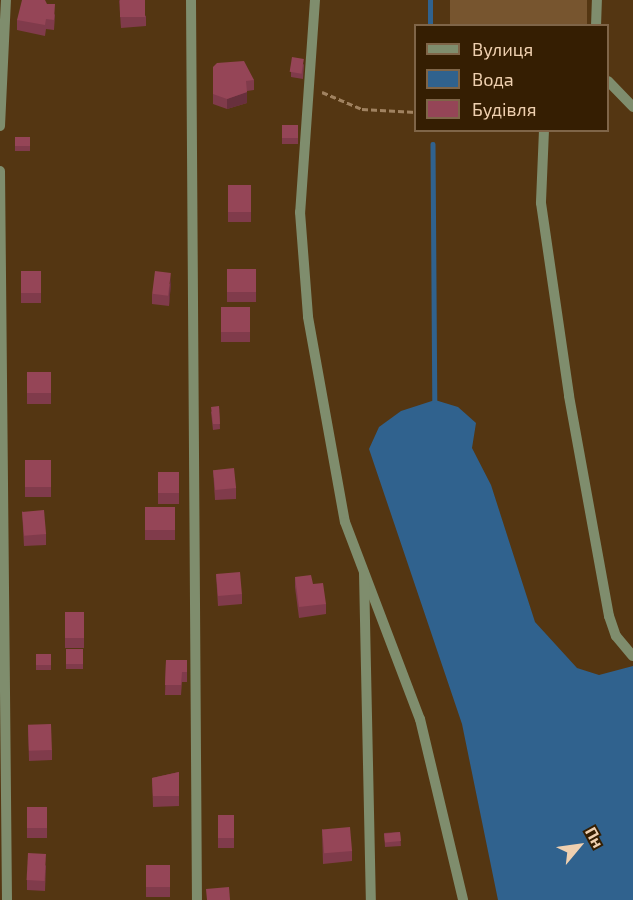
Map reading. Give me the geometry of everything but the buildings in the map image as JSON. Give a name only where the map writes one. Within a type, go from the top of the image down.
[{"type":"street","points":[[0,126],[6,0]]},
{"type":"street","points":[[191,0],[196,900]]},
{"type":"street","points":[[315,0],[300,212],[308,317],[345,522],[420,719],[463,900]]},
{"type":"street","points":[[596,20],[597,0]]},
{"type":"street","points":[[609,82],[633,107]]},
{"type":"street","points":[[544,132],[542,203],[569,396],[609,616],[616,636],[633,656]]},
{"type":"street","points":[[0,171],[7,900]]},
{"type":"street","points":[[364,567],[371,900]]},
{"type":"path","points":[[310,86],[362,109],[414,111]]},
{"type":"shaded area","points":[[450,0],[587,0],[587,24],[450,24]]},
{"type":"water","points":[[435,400],[458,407],[476,423],[472,448],[491,485],[535,622],[577,668],[599,675],[633,666],[633,900],[498,900],[462,724],[369,449],[379,427],[401,411]]},
{"type":"waterway","points":[[430,0],[430,24]]},
{"type":"waterway","points":[[433,144],[435,400]]}]
